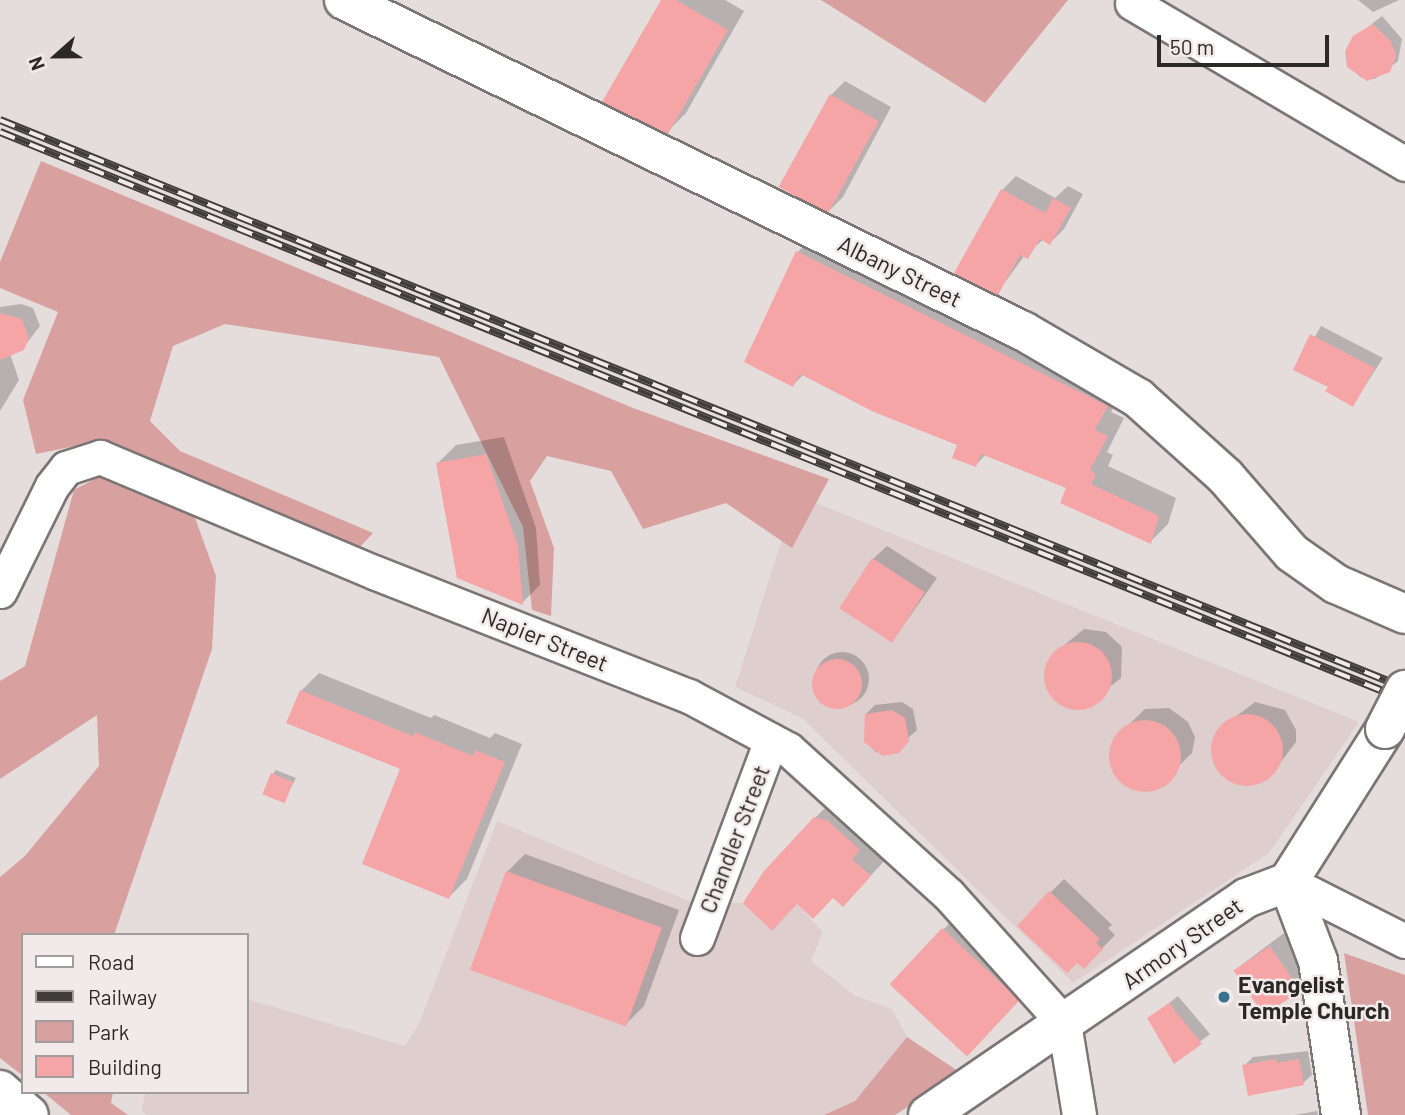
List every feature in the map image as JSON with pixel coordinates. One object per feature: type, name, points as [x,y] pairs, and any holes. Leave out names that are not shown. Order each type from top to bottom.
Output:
[{"type":"main road","name":"Albany Street","points":[[344,0],[1023,331],[1138,397],[1216,467],[1292,553],[1336,584],[1405,614]]},
{"type":"main road","points":[[1341,1115],[1318,961],[1288,882],[1385,729],[1405,690]]},
{"type":"main road","name":"Armory Street","points":[[928,1115],[1246,898],[1288,882]]},
{"type":"main road","points":[[0,1090],[29,1115]]},
{"type":"street","points":[[1132,3],[1405,164]]},
{"type":"street","name":"Napier Street","points":[[0,591],[52,486],[66,468],[100,457],[376,573],[688,696],[771,740],[816,773],[949,895],[1064,1023]]},
{"type":"street","name":"Chandler Street","points":[[697,938],[771,740]]},
{"type":"street","points":[[1288,882],[1405,941]]},
{"type":"street","points":[[1064,1023],[1079,1115]]},
{"type":"shaded area","points":[[796,495],[1359,722],[1269,853],[1073,983],[802,718],[735,687]]},
{"type":"shaded area","points":[[497,821],[691,902],[743,903],[772,930],[797,904],[823,932],[811,961],[854,995],[892,1009],[907,1037],[855,1101],[824,1115],[147,1115],[142,1111],[145,1094],[248,1094],[248,999],[405,1046],[419,1024]]},
{"type":"green space","points":[[821,0],[1068,0],[985,103]]},
{"type":"green space","points":[[41,161],[633,408],[829,479],[792,548],[726,503],[643,529],[611,471],[547,456],[530,481],[554,548],[551,616],[532,610],[523,527],[439,357],[225,324],[173,346],[150,421],[180,451],[373,533],[355,552],[95,442],[36,454],[23,400],[58,312],[0,288],[0,262]]},
{"type":"green space","points":[[100,476],[193,512],[216,576],[212,649],[115,933],[21,933],[21,1074],[0,1058],[0,877],[25,856],[99,766],[97,715],[0,779],[0,681],[25,666],[74,490]]},
{"type":"green space","points":[[1344,953],[1405,975],[1405,1115],[1368,1115]]},
{"type":"green space","points":[[907,1037],[961,1073],[895,1115],[824,1115],[855,1101]]},
{"type":"green space","points":[[45,1094],[113,1094],[111,1103],[128,1115],[71,1115]]},
{"type":"building","points":[[661,0],[676,0],[728,30],[668,134],[602,102]]},
{"type":"building","points":[[1373,24],[1391,41],[1396,56],[1390,72],[1367,81],[1347,67],[1345,51],[1353,36]]},
{"type":"building","points":[[830,94],[879,121],[828,214],[779,187]]},
{"type":"building","points":[[1001,189],[1045,213],[1053,198],[1071,208],[1050,245],[1040,239],[1028,259],[1020,255],[998,295],[954,273]]},
{"type":"building","points":[[796,251],[1108,406],[1095,430],[1108,436],[1090,470],[1096,474],[1091,484],[1159,516],[1151,544],[1060,503],[1066,488],[981,454],[976,467],[952,458],[957,445],[874,412],[800,374],[793,387],[744,362]]},
{"type":"building","points":[[0,313],[22,319],[29,338],[24,350],[0,360]]},
{"type":"building","points":[[1310,334],[1375,368],[1353,407],[1325,391],[1328,387],[1293,370]]},
{"type":"building","points":[[486,454],[518,546],[523,605],[457,578],[436,463]]},
{"type":"building","points":[[872,558],[925,592],[892,643],[839,608]]},
{"type":"building","points":[[1071,642],[1085,642],[1097,647],[1107,657],[1112,676],[1107,695],[1097,705],[1085,710],[1071,710],[1059,705],[1049,695],[1044,683],[1044,669],[1049,657],[1059,647]]},
{"type":"building","points":[[837,659],[855,666],[862,684],[855,702],[837,709],[819,702],[812,684],[819,666]]},
{"type":"building","points":[[300,690],[413,736],[415,732],[473,756],[475,750],[505,762],[449,899],[362,864],[400,769],[286,723]]},
{"type":"building","points":[[892,710],[905,718],[909,741],[899,753],[883,756],[864,742],[865,714]]},
{"type":"building","points":[[1247,714],[1267,720],[1277,730],[1283,750],[1277,770],[1267,780],[1247,786],[1227,780],[1217,770],[1211,750],[1217,730],[1227,720]]},
{"type":"building","points":[[1152,720],[1171,730],[1179,742],[1179,770],[1171,782],[1159,790],[1138,792],[1119,782],[1111,770],[1109,749],[1119,730],[1131,722]]},
{"type":"building","points":[[271,773],[293,782],[285,803],[262,794]]},
{"type":"building","points":[[814,817],[827,820],[860,850],[852,859],[871,876],[843,907],[833,898],[813,919],[797,904],[772,931],[743,903],[764,871]]},
{"type":"building","points":[[506,871],[662,928],[626,1026],[470,970]]},
{"type":"building","points":[[1049,891],[1100,939],[1096,943],[1103,949],[1084,969],[1077,963],[1067,973],[1017,926]]},
{"type":"building","points":[[942,928],[1020,1000],[967,1057],[889,984]]},
{"type":"building","points":[[1270,946],[1300,991],[1264,1015],[1234,971]]},
{"type":"building","points":[[1169,1003],[1202,1044],[1174,1064],[1147,1018]]},
{"type":"building","points":[[1276,1059],[1277,1063],[1299,1059],[1304,1085],[1248,1096],[1242,1065]]},
{"type":"railway","points":[[0,120],[1405,688]]},
{"type":"railway","points":[[0,132],[1405,700]]},
{"type":"place","name":"Evangelist Temple Church","points":[[1224,997]]}]
